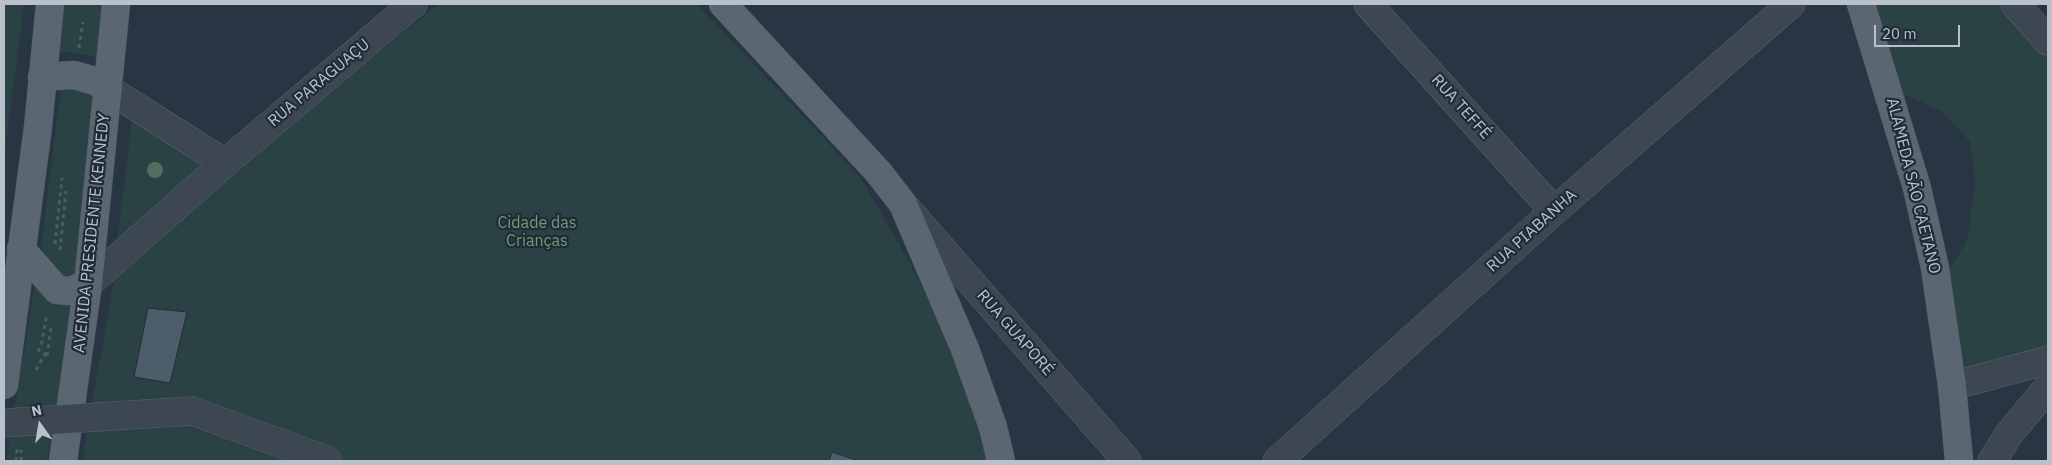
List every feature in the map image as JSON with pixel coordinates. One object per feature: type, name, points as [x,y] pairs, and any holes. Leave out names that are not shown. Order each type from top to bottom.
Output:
[{"type":"main road","points":[[4,385],[38,127],[50,4]]},
{"type":"main road","name":"AVENIDA PRESIDENTE KENNEDY","points":[[64,461],[88,284],[116,4]]},
{"type":"main road","points":[[723,4],[879,173],[903,204],[965,349],[993,427],[1001,461]]},
{"type":"main road","name":"ALAMEDA SÃO CAETANO","points":[[1861,4],[1917,188],[1935,268],[1952,386],[1959,461]]},
{"type":"main road","points":[[42,77],[74,75],[95,81],[108,89]]},
{"type":"main road","points":[[21,249],[57,290],[70,291],[88,284]]},
{"type":"street","name":"RUA PARAGUAÇU","points":[[88,284],[225,163],[414,4]]},
{"type":"street","name":"RUA TEFFÉ","points":[[1368,4],[1554,210]]},
{"type":"street","name":"RUA PIABANHA","points":[[1277,461],[1554,210],[1791,4]]},
{"type":"street","points":[[2015,4],[2048,41]]},
{"type":"street","points":[[108,89],[225,163]]},
{"type":"street","name":"RUA GUAPORÉ","points":[[903,204],[1127,461]]},
{"type":"street","points":[[1952,386],[2048,360]]},
{"type":"street","points":[[1992,461],[2009,434],[2048,387]]},
{"type":"street","points":[[4,423],[192,411],[329,461]]},
{"type":"path","points":[[79,51],[83,21]]},
{"type":"path","points":[[55,245],[63,170]]},
{"type":"path","points":[[46,351],[51,324]]},
{"type":"green space","points":[[4,4],[24,4],[4,159]]},
{"type":"green space","points":[[64,4],[104,4],[99,57],[58,51]]},
{"type":"green space","name":"Cidade das Crianças","points":[[438,4],[697,4],[861,178],[907,258],[969,381],[991,461],[82,461],[115,274],[243,164]]},
{"type":"green space","points":[[1869,4],[1998,4],[2048,58],[2048,351],[1960,375],[1943,279],[1967,241],[1975,184],[1970,142],[1943,112],[1897,91]]},
{"type":"green space","points":[[64,62],[100,67],[88,207],[47,461],[6,461],[41,248]]},
{"type":"green space","points":[[132,121],[210,163],[117,241]]},
{"type":"building","points":[[148,308],[187,312],[170,383],[134,377]]},
{"type":"building","points":[[832,452],[859,461],[829,461]]}]
